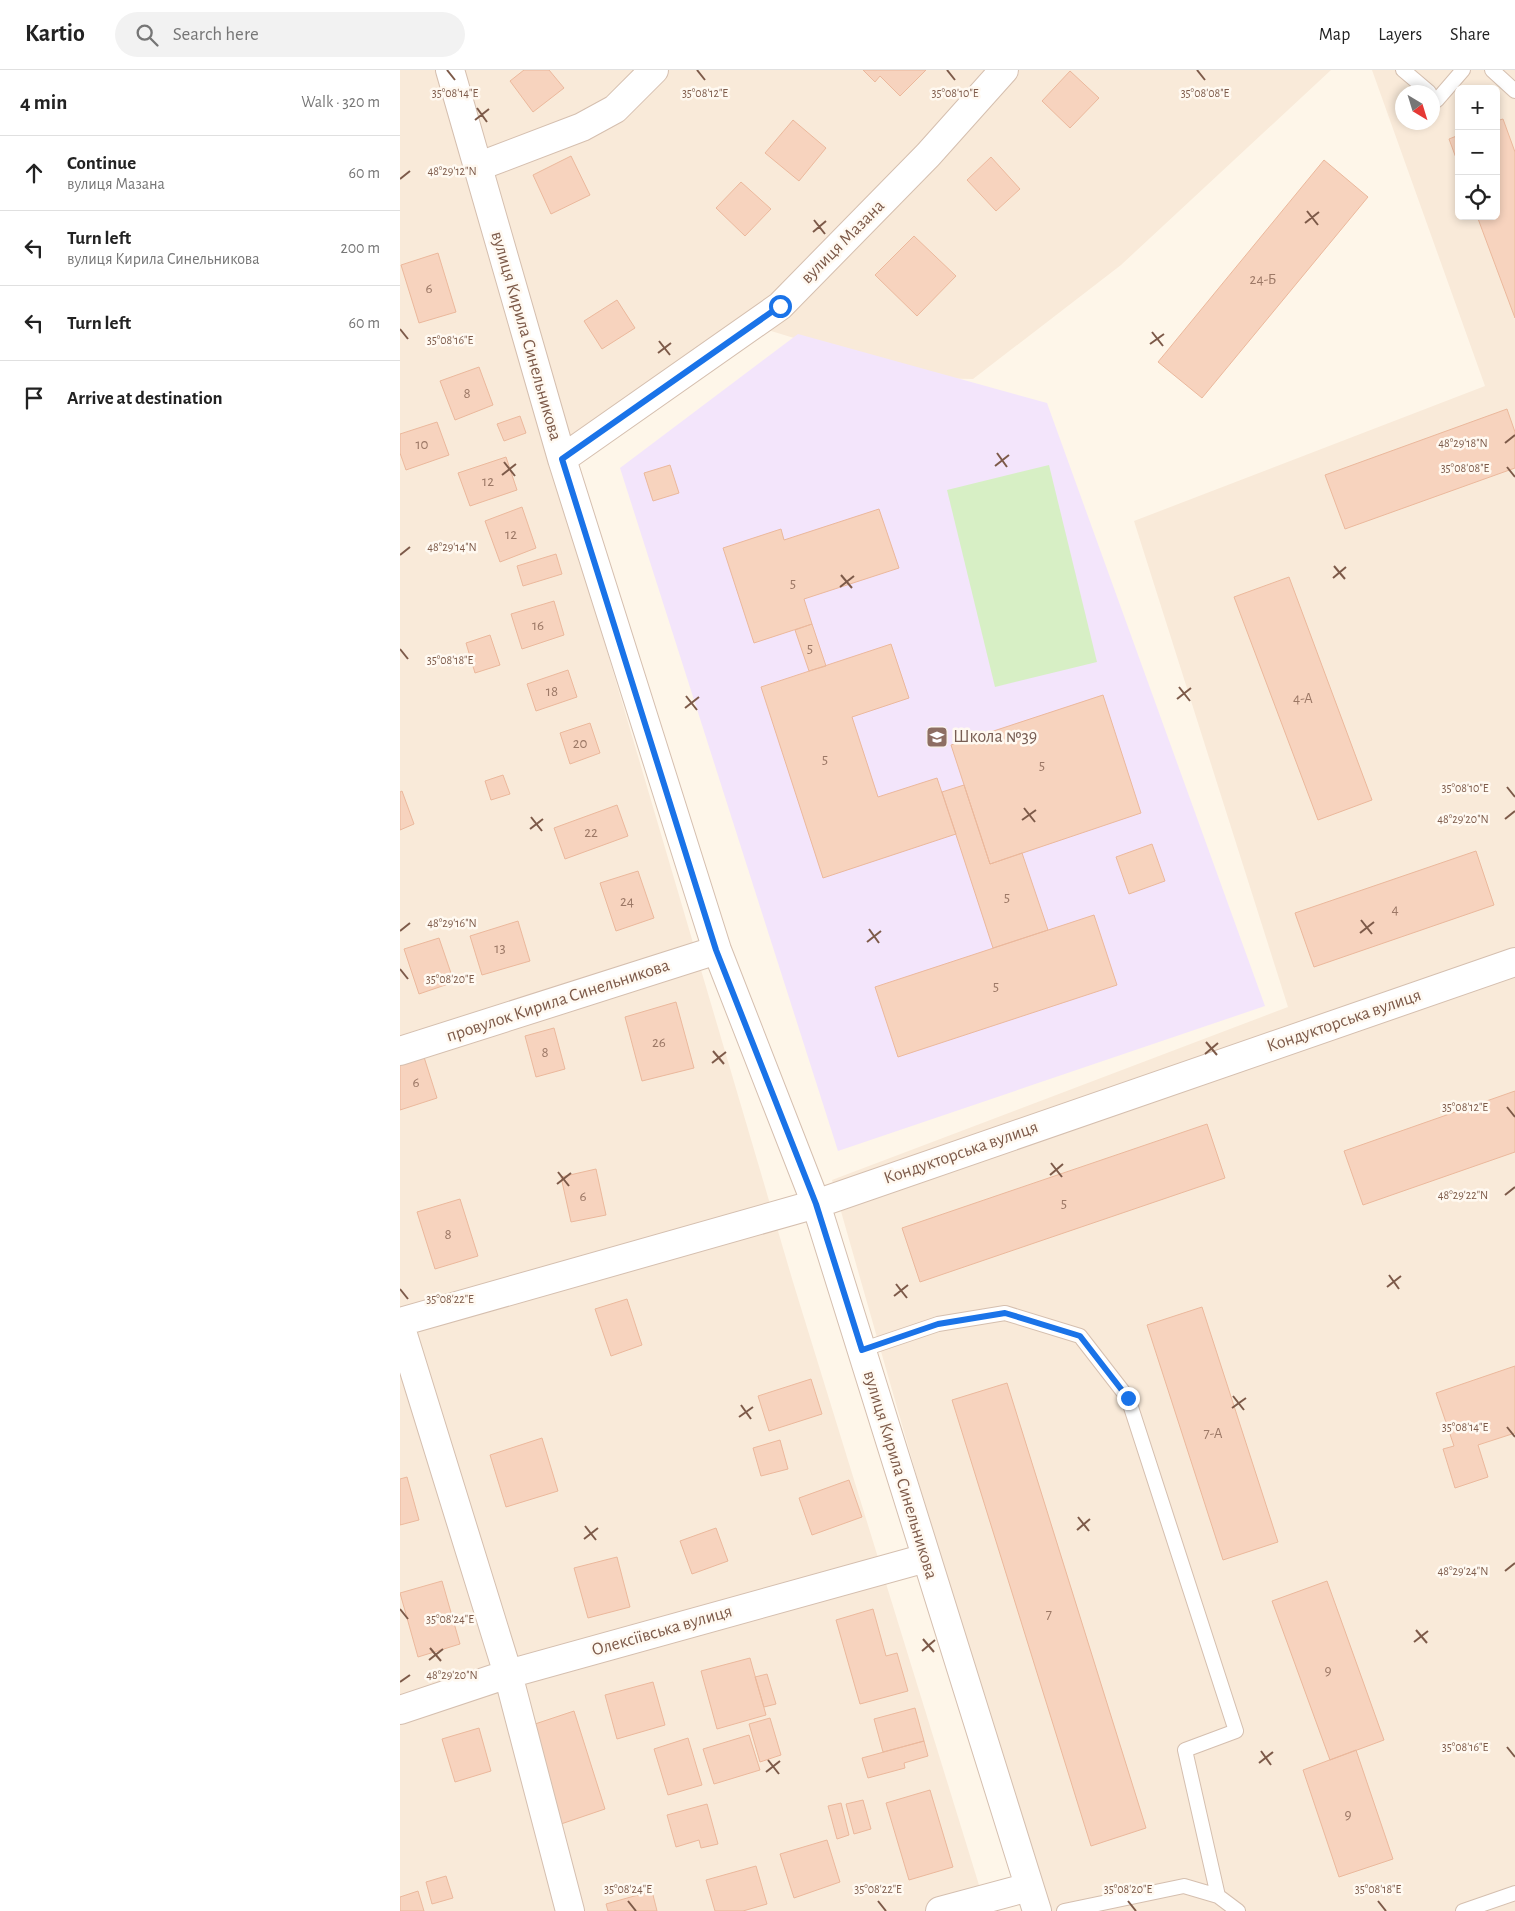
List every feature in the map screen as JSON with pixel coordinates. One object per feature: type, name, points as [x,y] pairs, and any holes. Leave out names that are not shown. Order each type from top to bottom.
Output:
[{"type":"street","name":"вулиця Кирила Синельникова","points":[[450,70],[562,459],[716,950],[816,1204],[1033,1899]]},
{"type":"street","points":[[477,167],[582,127],[615,109],[654,70]]},
{"type":"street","name":"вулиця Мазана","points":[[562,459],[780,306],[928,155],[1004,70]]},
{"type":"street","name":"провулок Кирила Синельникова","points":[[400,1051],[716,950]]},
{"type":"street","name":"Кондукторська вулиця","points":[[400,1324],[816,1204],[1515,962]]},
{"type":"street","points":[[400,1324],[508,1674],[570,1911]]},
{"type":"street","name":"Олексіївська вулиця","points":[[400,1710],[508,1674],[926,1558]]},
{"type":"street","points":[[940,1911],[1033,1899]]},
{"type":"lane","points":[[1403,70],[1421,85]]},
{"type":"lane","points":[[1440,97],[1463,70]]},
{"type":"lane","points":[[1492,70],[1515,91]]},
{"type":"lane","points":[[862,1350],[938,1324],[1005,1313],[1080,1336],[1128,1398],[1236,1731],[1185,1750],[1218,1896]]},
{"type":"lane","points":[[1064,1911],[1184,1886],[1218,1896],[1238,1911]]},
{"type":"lane","points":[[1463,1911],[1515,1893]]},
{"type":"shaded area","points":[[400,70],[1331,70],[1121,265],[973,379],[926,378],[735,320],[551,461],[793,1282],[987,1911],[400,1911]]},
{"type":"shaded area","points":[[1372,70],[1515,70],[1515,1911],[1041,1911],[832,1180],[1288,1007],[1134,521],[1485,386]]},
{"type":"shaded area","name":"Школа №39","points":[[798,334],[1047,403],[1265,1006],[838,1151],[620,468]]},
{"type":"green space","points":[[1049,465],[1097,662],[995,687],[947,490]]},
{"type":"building","points":[[524,70],[549,70],[564,88],[533,112],[510,81]]},
{"type":"building","points":[[863,70],[926,70],[900,96],[880,76],[875,82]]},
{"type":"building","points":[[1070,71],[1099,98],[1070,128],[1042,101]]},
{"type":"building","points":[[1503,119],[1515,152],[1515,318],[1478,220],[1500,220],[1500,120]]},
{"type":"building","points":[[793,120],[826,148],[799,181],[765,153]]},
{"type":"building","points":[[1455,137],[1455,155],[1449,139]]},
{"type":"building","points":[[571,156],[590,195],[551,214],[533,175]]},
{"type":"building","points":[[991,157],[1020,189],[996,211],[967,180]]},
{"type":"building","points":[[1324,160],[1368,197],[1202,398],[1158,362]]},
{"type":"building","points":[[741,182],[771,209],[745,236],[716,208]]},
{"type":"building","points":[[914,236],[956,276],[917,316],[875,275]]},
{"type":"building","points":[[438,253],[456,312],[419,323],[401,265]]},
{"type":"building","points":[[617,300],[635,328],[602,349],[584,321]]},
{"type":"building","points":[[479,367],[493,405],[455,420],[440,381]]},
{"type":"building","points":[[1507,409],[1515,432],[1515,468],[1345,529],[1325,475]]},
{"type":"building","points":[[520,416],[526,433],[504,441],[497,424]]},
{"type":"building","points":[[437,422],[449,455],[406,470],[400,453],[400,434]]},
{"type":"building","points":[[506,457],[517,490],[470,506],[458,473]]},
{"type":"building","points":[[670,465],[679,493],[653,501],[644,473]]},
{"type":"building","points":[[522,507],[536,548],[500,562],[485,521]]},
{"type":"building","points":[[879,509],[899,568],[804,599],[812,624],[754,643],[723,548],[781,529],[784,540]]},
{"type":"building","points":[[556,554],[562,574],[523,586],[517,566]]},
{"type":"building","points":[[1289,577],[1372,800],[1318,820],[1234,597]]},
{"type":"building","points":[[554,601],[564,635],[522,649],[511,614]]},
{"type":"building","points":[[812,624],[826,666],[809,671],[795,630]]},
{"type":"building","points":[[490,635],[500,665],[475,673],[466,643]]},
{"type":"building","points":[[891,644],[909,698],[852,717],[878,797],[937,778],[956,834],[823,878],[761,687]]},
{"type":"building","points":[[568,670],[577,697],[536,711],[527,684]]},
{"type":"building","points":[[1103,695],[1141,813],[990,864],[951,745]]},
{"type":"building","points":[[590,723],[600,753],[570,764],[560,733]]},
{"type":"building","points":[[503,775],[510,794],[491,800],[485,781]]},
{"type":"building","points":[[964,785],[990,864],[1022,853],[1048,930],[993,948],[942,792]]},
{"type":"building","points":[[402,791],[414,824],[400,830],[400,792]]},
{"type":"building","points":[[617,805],[628,836],[565,859],[554,828]]},
{"type":"building","points":[[1152,844],[1165,881],[1129,894],[1116,857]]},
{"type":"building","points":[[1476,851],[1494,905],[1314,967],[1295,913]]},
{"type":"building","points":[[638,871],[654,918],[616,931],[600,883]]},
{"type":"building","points":[[1094,915],[1117,985],[898,1057],[875,987]]},
{"type":"building","points":[[518,921],[530,961],[482,975],[470,936]]},
{"type":"building","points":[[439,938],[454,982],[419,994],[404,949]]},
{"type":"building","points":[[676,1002],[694,1068],[642,1081],[625,1017]]},
{"type":"building","points":[[554,1028],[565,1069],[536,1077],[525,1036]]},
{"type":"building","points":[[424,1057],[437,1098],[400,1110],[400,1065]]},
{"type":"building","points":[[1515,1091],[1515,1152],[1363,1205],[1344,1151]]},
{"type":"building","points":[[1207,1124],[1225,1178],[920,1282],[902,1228]]},
{"type":"building","points":[[596,1169],[606,1215],[571,1222],[561,1177]]},
{"type":"building","points":[[460,1199],[478,1256],[435,1269],[417,1212]]},
{"type":"building","points":[[627,1299],[642,1345],[611,1356],[595,1309]]},
{"type":"building","points":[[1202,1307],[1278,1542],[1223,1560],[1147,1325]]},
{"type":"building","points":[[1515,1366],[1515,1433],[1478,1445],[1488,1477],[1455,1488],[1443,1449],[1454,1446],[1436,1393]]},
{"type":"building","points":[[811,1379],[822,1414],[769,1431],[758,1396]]},
{"type":"building","points":[[1007,1383],[1146,1828],[1091,1846],[952,1400]]},
{"type":"building","points":[[542,1438],[558,1491],[506,1507],[490,1455]]},
{"type":"building","points":[[780,1440],[788,1469],[761,1476],[753,1448]]},
{"type":"building","points":[[407,1477],[419,1520],[400,1525],[400,1479]]},
{"type":"building","points":[[849,1480],[862,1517],[812,1535],[799,1498]]},
{"type":"building","points":[[716,1528],[728,1561],[692,1574],[680,1541]]},
{"type":"building","points":[[617,1557],[630,1607],[588,1618],[574,1568]]},
{"type":"building","points":[[442,1581],[460,1644],[418,1657],[400,1593]]},
{"type":"building","points":[[1327,1581],[1384,1740],[1330,1760],[1272,1601]]},
{"type":"building","points":[[873,1609],[886,1656],[897,1653],[908,1691],[860,1704],[836,1620]]},
{"type":"building","points":[[750,1658],[766,1715],[717,1729],[701,1671]]},
{"type":"building","points":[[767,1674],[776,1704],[764,1707],[755,1677]]},
{"type":"building","points":[[653,1682],[665,1725],[617,1739],[605,1695]]},
{"type":"building","points":[[915,1708],[924,1741],[883,1752],[874,1719]]},
{"type":"building","points":[[574,1711],[605,1809],[561,1824],[529,1726]]},
{"type":"building","points":[[770,1718],[781,1755],[760,1762],[749,1724]]},
{"type":"building","points":[[479,1728],[491,1771],[455,1782],[442,1739]]},
{"type":"building","points":[[749,1735],[760,1770],[714,1784],[703,1749]]},
{"type":"building","points":[[688,1738],[702,1785],[668,1795],[654,1749]]},
{"type":"building","points":[[924,1741],[928,1756],[904,1763],[905,1768],[868,1778],[862,1758]]},
{"type":"building","points":[[1356,1750],[1393,1859],[1339,1877],[1303,1770]]},
{"type":"building","points":[[930,1790],[953,1867],[909,1880],[886,1803]]},
{"type":"building","points":[[863,1800],[871,1829],[854,1834],[846,1804]]},
{"type":"building","points":[[841,1803],[849,1835],[837,1839],[828,1806]]},
{"type":"building","points":[[707,1804],[718,1844],[701,1848],[699,1840],[676,1847],[667,1815]]},
{"type":"building","points":[[827,1840],[840,1882],[794,1898],[780,1854]]},
{"type":"building","points":[[756,1866],[767,1904],[743,1911],[715,1911],[706,1880]]},
{"type":"building","points":[[446,1876],[453,1898],[432,1904],[426,1882]]},
{"type":"building","points":[[418,1891],[424,1911],[400,1911],[400,1897]]},
{"type":"building","points":[[652,1891],[657,1911],[608,1911],[606,1904]]},
{"type":"place","name":"Школа №39","points":[[937,737]]},
{"type":"route","points":[[780,306],[562,459],[716,950],[816,1204],[862,1350],[938,1324],[1005,1313],[1080,1336],[1128,1398]]}]
